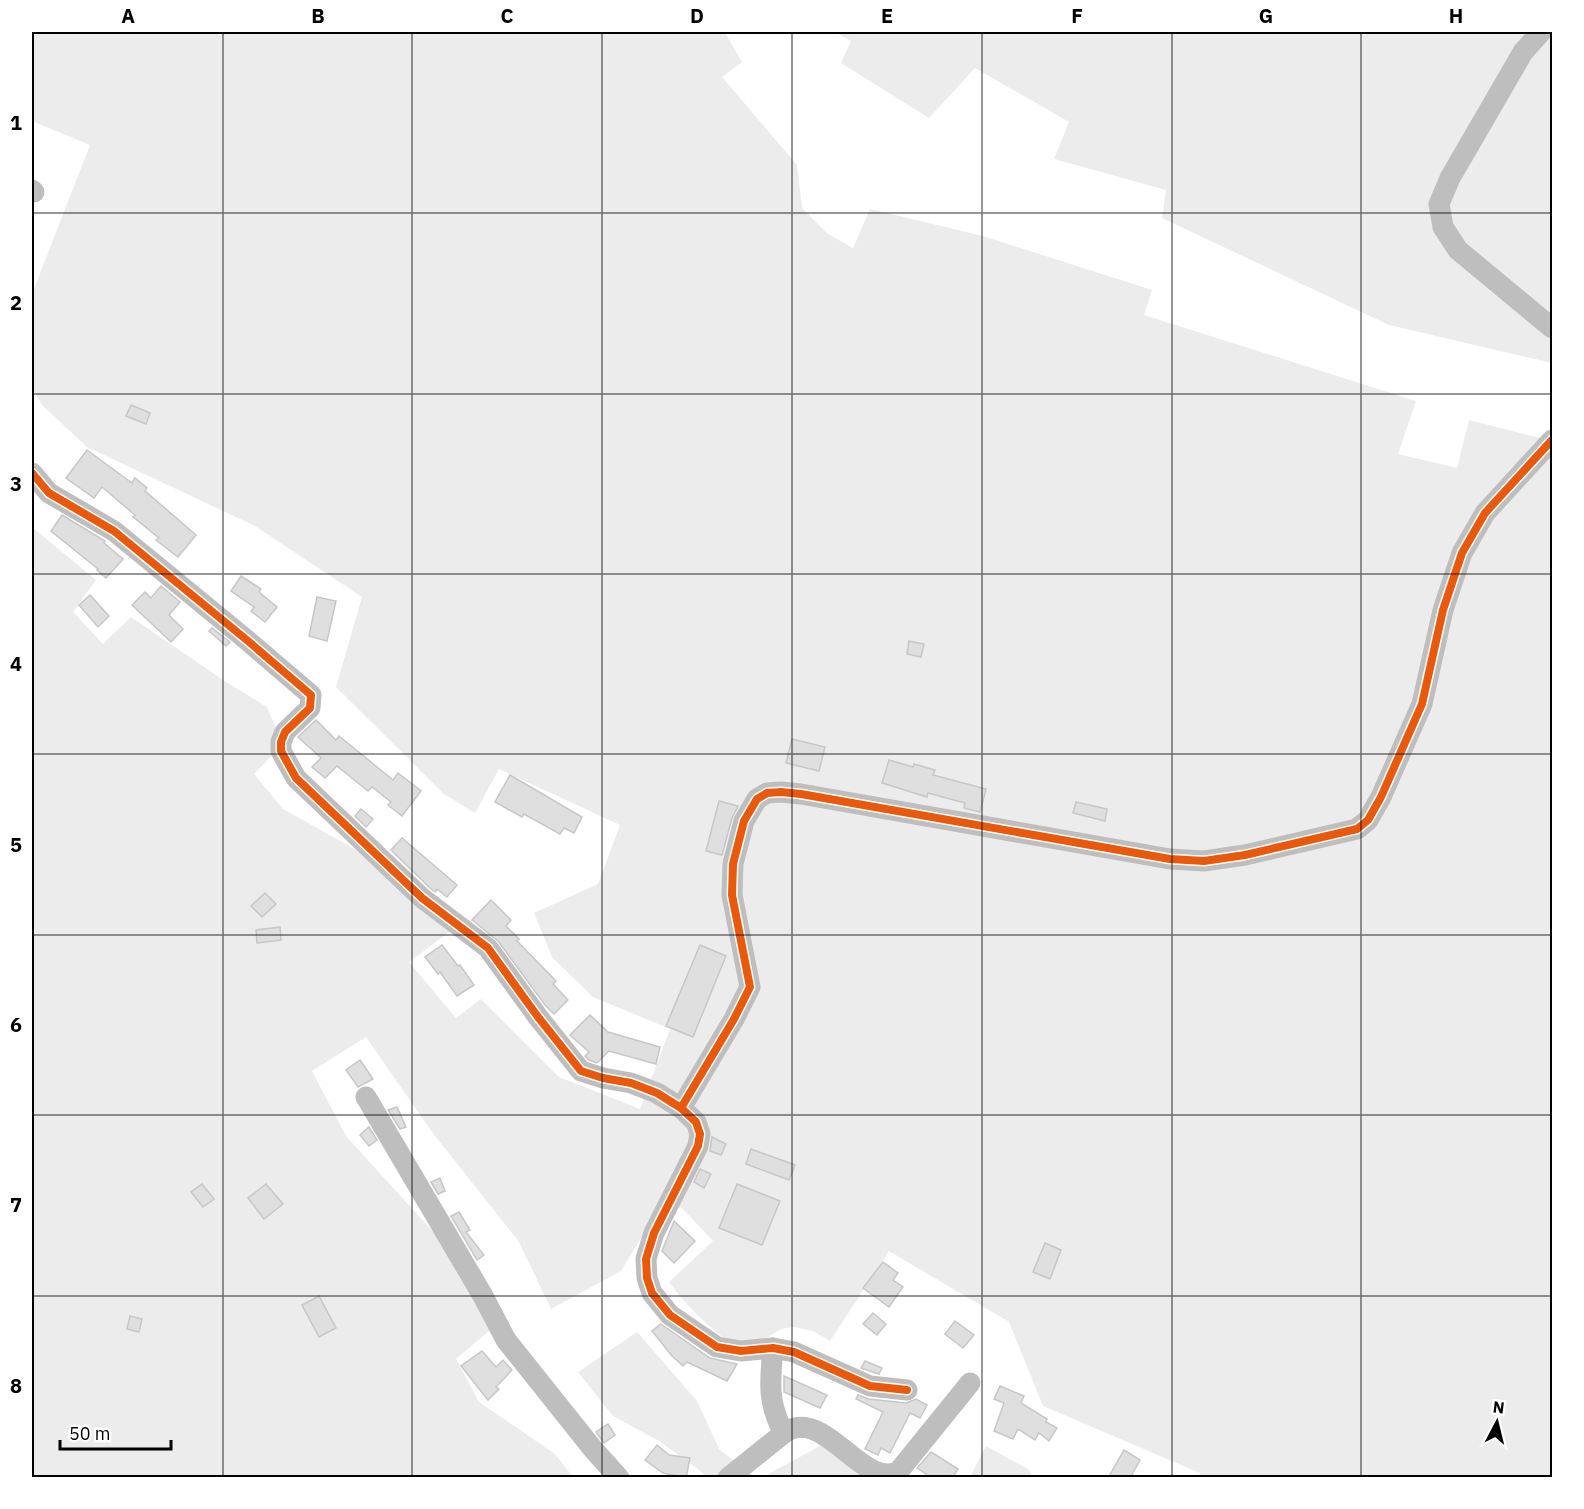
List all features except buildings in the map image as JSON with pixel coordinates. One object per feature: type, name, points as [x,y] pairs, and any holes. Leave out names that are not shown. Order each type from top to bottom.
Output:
[{"type":"street","points":[[1541,32],[1523,52],[1450,178],[1439,204],[1443,227],[1458,250],[1552,328]]},
{"type":"street","points":[[681,1108],[734,1019],[750,987],[732,895],[731,874],[744,821],[757,799],[767,794],[781,792],[801,794],[1170,859],[1204,861],[1245,855],[1357,829],[1368,820],[1381,797],[1422,704],[1443,610],[1462,553],[1485,513],[1552,440]]},
{"type":"street","points":[[32,473],[49,493],[114,531],[310,695],[310,708],[285,732],[281,741],[281,751],[296,778],[422,898],[488,948],[581,1071],[631,1083],[657,1093],[681,1108],[696,1122],[700,1134],[698,1146],[654,1233],[646,1259],[647,1278],[652,1293],[670,1315],[717,1347],[741,1351],[772,1348],[794,1352],[870,1386],[907,1390]]},
{"type":"street","points":[[366,1097],[483,1296],[506,1340],[618,1478]]},
{"type":"street","points":[[772,1348],[769,1390],[775,1417],[784,1433]]},
{"type":"street","points":[[728,1478],[784,1433],[798,1426],[818,1432],[874,1470],[891,1475],[898,1472],[970,1383]]},
{"type":"shaded area","points":[[32,32],[722,32],[727,36],[742,62],[722,77],[797,165],[802,208],[828,234],[853,248],[870,209],[983,236],[1152,290],[1144,315],[1416,401],[1398,454],[1457,468],[1469,420],[1552,441],[1552,1477],[1199,1477],[1200,1473],[1043,1406],[1009,1322],[889,1251],[830,1341],[813,1331],[794,1327],[781,1329],[765,1339],[734,1346],[699,1316],[669,1282],[713,1241],[681,1207],[646,1230],[621,1271],[551,1309],[519,1242],[432,1132],[366,1037],[312,1071],[346,1136],[436,1235],[496,1325],[456,1359],[479,1402],[555,1454],[573,1477],[32,1477],[32,527],[96,580],[73,612],[103,644],[131,617],[267,707],[283,744],[254,774],[283,809],[389,868],[456,927],[409,962],[456,1018],[481,999],[559,1077],[640,1109],[670,1029],[593,997],[552,957],[534,913],[598,884],[620,825],[499,769],[475,813],[444,794],[336,687],[362,597],[255,526],[87,447],[42,405],[32,388],[32,294],[90,145],[32,121]]},
{"type":"shaded area","points":[[835,32],[1552,32],[1552,363],[1389,325],[1162,218],[1166,190],[1054,159],[1069,122],[975,68],[929,118],[841,63],[851,41]]},
{"type":"shaded area","points":[[637,1332],[697,1401],[719,1449],[755,1477],[707,1477],[659,1441],[613,1416],[578,1372]]},
{"type":"shaded area","points":[[829,1441],[899,1478],[761,1478]]},
{"type":"shaded area","points":[[986,1446],[1028,1469],[1033,1477],[970,1477]]},
{"type":"cycle path","points":[[681,1108],[734,1019],[750,987],[732,895],[733,864],[744,821],[757,799],[767,793],[801,794],[1170,859],[1204,861],[1245,855],[1357,829],[1368,820],[1381,797],[1422,704],[1443,610],[1462,553],[1485,513],[1552,440]]},
{"type":"cycle path","points":[[32,473],[49,493],[114,531],[311,695],[310,708],[285,732],[281,742],[281,751],[296,778],[422,898],[488,948],[581,1071],[631,1083],[657,1093],[681,1108],[696,1122],[700,1134],[698,1146],[654,1233],[646,1259],[647,1278],[652,1293],[670,1315],[717,1347],[741,1351],[773,1348],[794,1352],[870,1386],[907,1390]]}]
